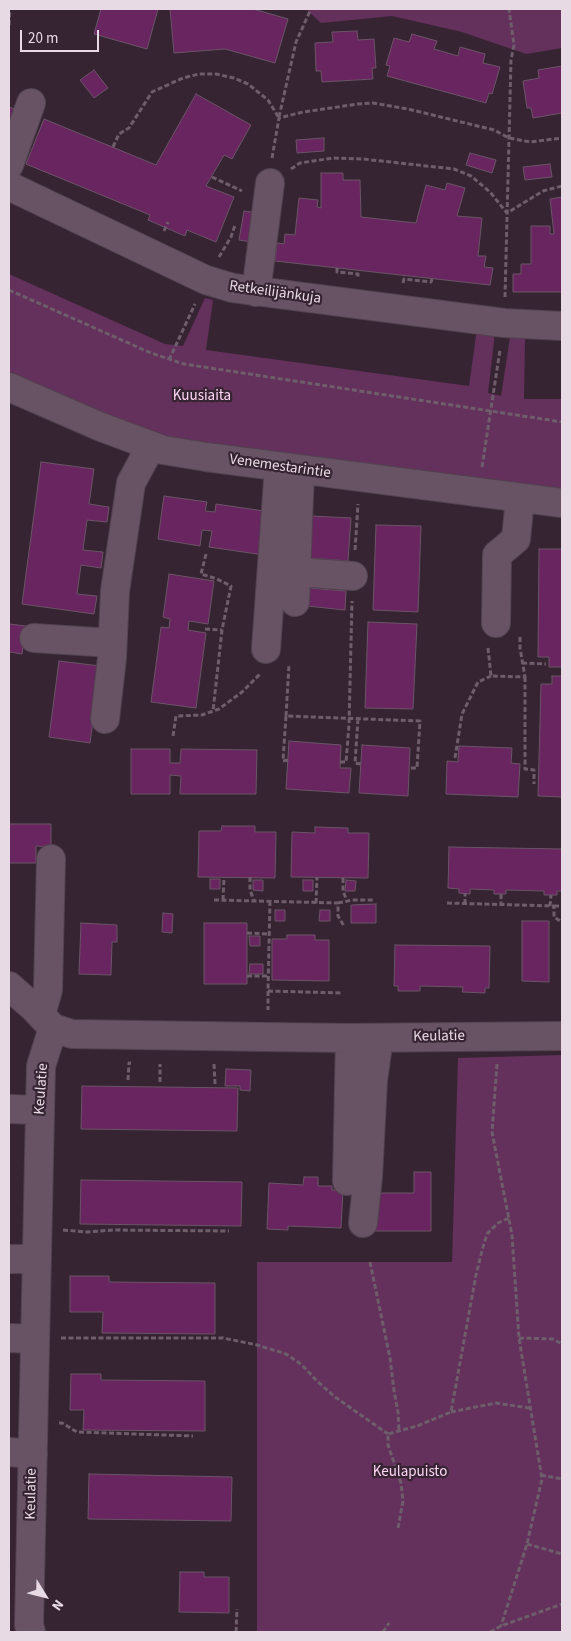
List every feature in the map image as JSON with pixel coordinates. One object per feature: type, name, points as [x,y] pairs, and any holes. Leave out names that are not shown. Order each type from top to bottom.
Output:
[{"type":"street","points":[[9,165],[31,103]]},
{"type":"street","name":"Retkeilijänkuja","points":[[9,186],[206,280],[233,288],[504,323],[562,326]]},
{"type":"street","points":[[256,292],[258,189]]},
{"type":"street","name":"Venemestarintie","points":[[9,387],[101,427],[163,450],[562,503]]},
{"type":"street","points":[[105,719],[115,591],[131,483],[150,446]]},
{"type":"street","points":[[290,468],[297,572],[295,602]]},
{"type":"street","points":[[266,649],[290,468]]},
{"type":"street","points":[[496,623],[497,555],[516,539],[520,498]]},
{"type":"street","points":[[297,572],[353,576]]},
{"type":"street","points":[[34,638],[112,643]]},
{"type":"street","points":[[47,1021],[51,859]]},
{"type":"street","points":[[9,986],[47,1021]]},
{"type":"street","name":"Keulatie","points":[[31,1632],[20,1542],[21,1453],[34,1424],[26,1348],[37,1259],[41,1066],[47,1021],[72,1034],[350,1038],[562,1036]]},
{"type":"street","points":[[347,1181],[350,1038]]},
{"type":"street","points":[[363,1223],[368,1177],[373,1080],[379,1038]]},
{"type":"street","points":[[9,1109],[40,1110]]},
{"type":"street","points":[[9,1259],[37,1259]]},
{"type":"street","points":[[9,1338],[26,1348]]},
{"type":"path","points":[[9,25],[10,9]]},
{"type":"path","points":[[258,189],[273,148],[296,42],[311,9]]},
{"type":"path","points":[[505,304],[511,60],[514,46],[509,9]]},
{"type":"path","points":[[113,147],[118,134],[129,128],[152,92],[182,78],[199,74],[216,74],[234,78],[248,84],[268,100],[279,118]]},
{"type":"path","points":[[279,118],[303,112],[373,103],[408,109],[494,130],[509,138],[530,142],[562,138]]},
{"type":"path","points":[[212,177],[258,189],[300,163],[333,158],[363,159],[454,169],[471,176],[490,192],[507,213]]},
{"type":"path","points":[[507,213],[543,191],[562,186]]},
{"type":"path","points":[[216,262],[232,237],[237,220]]},
{"type":"path","points":[[337,268],[337,272],[354,274]]},
{"type":"path","points":[[410,279],[431,282],[432,279]]},
{"type":"path","points":[[9,290],[169,360],[201,367],[562,422]]},
{"type":"path","points":[[169,360],[195,303]]},
{"type":"path","points":[[482,469],[501,347]]},
{"type":"path","points":[[340,762],[346,762],[349,724],[353,576],[358,502]]},
{"type":"path","points":[[206,554],[201,574],[232,586],[222,630],[213,711]]},
{"type":"path","points":[[205,629],[222,630]]},
{"type":"path","points":[[174,736],[176,716],[202,714],[228,704],[260,674],[265,664],[266,649]]},
{"type":"path","points":[[522,663],[546,664]]},
{"type":"path","points":[[456,758],[462,714],[478,682],[492,676]]},
{"type":"path","points":[[525,677],[525,769],[534,770],[534,784]]},
{"type":"path","points":[[288,760],[283,761],[286,716],[420,721],[417,768],[409,768]]},
{"type":"path","points":[[358,719],[355,763],[361,764]]},
{"type":"path","points":[[223,900],[224,877]]},
{"type":"path","points":[[250,877],[250,890],[254,901]]},
{"type":"path","points":[[316,903],[317,877]]},
{"type":"path","points":[[343,878],[343,890],[347,901]]},
{"type":"path","points":[[465,894],[465,904]]},
{"type":"path","points":[[501,894],[501,905]]},
{"type":"path","points":[[551,895],[554,917],[562,922]]},
{"type":"path","points":[[214,900],[316,903],[374,900]]},
{"type":"path","points":[[270,901],[268,991],[343,993]]},
{"type":"path","points":[[338,903],[338,916],[344,926]]},
{"type":"path","points":[[448,903],[562,906]]},
{"type":"path","points":[[247,933],[269,934]]},
{"type":"path","points":[[246,976],[268,976]]},
{"type":"path","points":[[497,1059],[492,1132],[512,1235],[519,1338],[541,1474],[541,1486],[527,1544],[501,1626]]},
{"type":"path","points":[[160,1064],[160,1082]]},
{"type":"path","points":[[214,1064],[214,1084]]},
{"type":"path","points":[[451,1412],[476,1275],[483,1247],[487,1234],[498,1223],[509,1218]]},
{"type":"path","points":[[38,1230],[86,1232],[113,1230],[228,1231]]},
{"type":"path","points":[[370,1262],[376,1299],[385,1329],[399,1430]]},
{"type":"path","points":[[26,1348],[223,1338],[257,1344],[286,1354],[302,1364],[335,1397],[388,1434]]},
{"type":"path","points":[[519,1338],[553,1339],[562,1344]]},
{"type":"path","points":[[388,1434],[417,1426],[451,1412],[496,1403],[529,1408]]},
{"type":"path","points":[[34,1424],[62,1422],[77,1432],[193,1436]]},
{"type":"path","points":[[388,1434],[388,1445],[401,1483],[403,1501],[398,1528]]},
{"type":"path","points":[[541,1474],[562,1479]]},
{"type":"path","points":[[527,1544],[562,1554]]},
{"type":"path","points":[[490,1632],[501,1626],[562,1604]]},
{"type":"path","points":[[236,1632],[237,1609]]},
{"type":"path","points":[[383,1632],[388,1623]]},
{"type":"green space","points":[[306,9],[562,9],[562,48],[526,54],[462,32],[392,16],[321,23]]},
{"type":"green space","name":"Kuusiaita","points":[[9,274],[165,344],[183,346],[205,298],[213,300],[206,350],[469,386],[476,336],[479,332],[495,333],[488,393],[501,396],[510,337],[523,337],[525,339],[524,399],[562,399],[562,491],[192,443],[149,432],[9,373]]},
{"type":"green space","name":"Keulapuisto","points":[[562,1055],[562,1632],[257,1632],[257,1262],[452,1262],[458,1058]]},
{"type":"building","points":[[101,9],[158,9],[147,49],[94,34]]},
{"type":"building","points":[[170,9],[253,9],[288,19],[275,63],[225,49],[174,53]]},
{"type":"building","points":[[357,31],[358,40],[374,39],[376,68],[372,68],[373,79],[322,82],[321,71],[316,71],[315,43],[333,42],[332,32]]},
{"type":"building","points":[[412,34],[437,41],[434,49],[458,56],[460,47],[485,54],[483,63],[500,67],[492,94],[489,93],[486,103],[387,76],[390,66],[386,65],[394,38],[409,42]]},
{"type":"building","points":[[562,66],[562,113],[533,118],[531,108],[527,108],[523,81],[539,78],[538,70]]},
{"type":"building","points":[[94,70],[108,88],[94,98],[80,80]]},
{"type":"building","points":[[196,94],[251,125],[232,159],[224,155],[206,186],[234,197],[216,242],[187,230],[185,236],[148,220],[150,215],[26,164],[44,119],[156,165]]},
{"type":"building","points":[[9,107],[17,110],[9,134]]},
{"type":"building","points":[[324,138],[324,151],[297,153],[296,140]]},
{"type":"building","points":[[470,153],[496,160],[492,173],[466,165]]},
{"type":"building","points":[[550,164],[552,177],[525,180],[523,167]]},
{"type":"building","points":[[321,173],[343,173],[343,180],[360,180],[361,217],[416,223],[426,185],[445,190],[447,183],[465,188],[457,216],[482,218],[478,256],[486,256],[484,267],[493,268],[490,285],[275,261],[277,243],[284,244],[285,234],[295,235],[299,198],[318,200],[317,207],[321,208]]},
{"type":"building","points":[[562,197],[562,292],[513,292],[513,274],[521,274],[521,264],[531,264],[531,226],[550,226],[550,234],[554,234],[550,199]]},
{"type":"building","points":[[244,211],[257,213],[252,242],[239,240]]},
{"type":"building","points":[[41,462],[94,469],[89,504],[109,507],[107,522],[87,520],[83,550],[103,552],[101,568],[81,565],[77,594],[97,596],[94,614],[22,604]]},
{"type":"building","points":[[164,496],[207,502],[205,511],[215,512],[216,504],[271,512],[264,555],[209,547],[212,531],[202,530],[200,546],[158,539]]},
{"type":"building","points":[[312,516],[351,518],[348,561],[309,558]]},
{"type":"building","points":[[376,525],[421,526],[418,612],[373,610]]},
{"type":"building","points":[[539,549],[562,549],[562,667],[549,667],[549,657],[538,657]]},
{"type":"building","points":[[169,574],[214,581],[208,624],[189,621],[188,630],[206,633],[196,708],[151,702],[161,627],[169,628],[170,619],[163,617]]},
{"type":"building","points":[[309,588],[346,591],[345,610],[307,606]]},
{"type":"building","points":[[368,622],[417,624],[413,709],[365,708]]},
{"type":"building","points":[[9,624],[26,626],[22,654],[9,652]]},
{"type":"building","points":[[59,661],[100,666],[90,743],[49,737]]},
{"type":"building","points":[[552,676],[562,676],[562,797],[538,796],[541,684],[552,684]]},
{"type":"building","points":[[289,741],[341,745],[340,768],[351,768],[349,793],[286,789]]},
{"type":"building","points":[[362,745],[410,748],[408,796],[359,793]]},
{"type":"building","points":[[459,746],[512,748],[511,763],[520,764],[518,797],[446,794],[447,761],[458,762]]},
{"type":"building","points":[[131,749],[170,749],[170,763],[180,763],[181,749],[257,750],[256,794],[180,794],[181,776],[170,775],[170,794],[131,794]]},
{"type":"building","points":[[9,824],[51,824],[51,847],[36,846],[36,863],[9,863]]},
{"type":"building","points":[[222,826],[255,826],[255,832],[276,832],[275,878],[198,877],[199,831],[221,831]]},
{"type":"building","points":[[315,827],[348,828],[348,833],[369,833],[368,878],[291,877],[292,832],[315,833]]},
{"type":"building","points":[[449,847],[562,849],[562,891],[557,891],[557,895],[544,895],[544,891],[506,890],[506,894],[494,894],[494,890],[470,889],[470,894],[459,893],[459,889],[448,888]]},
{"type":"building","points":[[210,879],[220,879],[220,889],[210,889]]},
{"type":"building","points":[[253,880],[263,880],[263,891],[253,890]]},
{"type":"building","points":[[303,880],[313,880],[313,891],[303,891]]},
{"type":"building","points":[[346,880],[356,881],[355,891],[345,891]]},
{"type":"building","points":[[376,904],[376,923],[351,923],[351,905]]},
{"type":"building","points":[[275,910],[285,910],[285,921],[275,921]]},
{"type":"building","points":[[320,910],[330,910],[330,921],[319,921]]},
{"type":"building","points":[[163,913],[173,914],[172,933],[162,932]]},
{"type":"building","points":[[522,921],[549,921],[549,982],[522,981]]},
{"type":"building","points":[[81,923],[117,925],[117,942],[112,942],[111,975],[79,974]]},
{"type":"building","points":[[204,923],[247,923],[247,984],[204,984]]},
{"type":"building","points":[[287,935],[315,935],[315,940],[329,940],[329,981],[272,980],[272,939],[287,939]]},
{"type":"building","points":[[249,936],[260,936],[260,946],[250,946]]},
{"type":"building","points":[[395,945],[490,946],[489,988],[485,988],[485,993],[462,992],[463,987],[420,986],[420,991],[398,991],[398,986],[394,986]]},
{"type":"building","points":[[250,964],[263,964],[263,974],[249,974]]},
{"type":"building","points":[[226,1069],[251,1070],[250,1091],[240,1090],[240,1086],[225,1086]]},
{"type":"building","points":[[82,1086],[238,1088],[237,1131],[81,1129]]},
{"type":"building","points":[[414,1172],[431,1172],[431,1231],[371,1231],[371,1193],[414,1193]]},
{"type":"building","points":[[304,1177],[318,1177],[318,1186],[332,1186],[332,1190],[343,1190],[341,1228],[288,1226],[288,1230],[267,1229],[269,1183],[303,1185]]},
{"type":"building","points":[[81,1180],[242,1182],[241,1226],[80,1224]]},
{"type":"building","points":[[70,1276],[109,1276],[109,1282],[215,1283],[215,1334],[102,1333],[103,1312],[70,1312]]},
{"type":"building","points":[[71,1374],[101,1374],[101,1380],[205,1381],[205,1431],[83,1430],[84,1410],[70,1410]]},
{"type":"building","points":[[89,1474],[232,1477],[231,1521],[88,1519]]},
{"type":"building","points":[[180,1572],[204,1572],[204,1577],[229,1577],[229,1613],[179,1612]]}]
